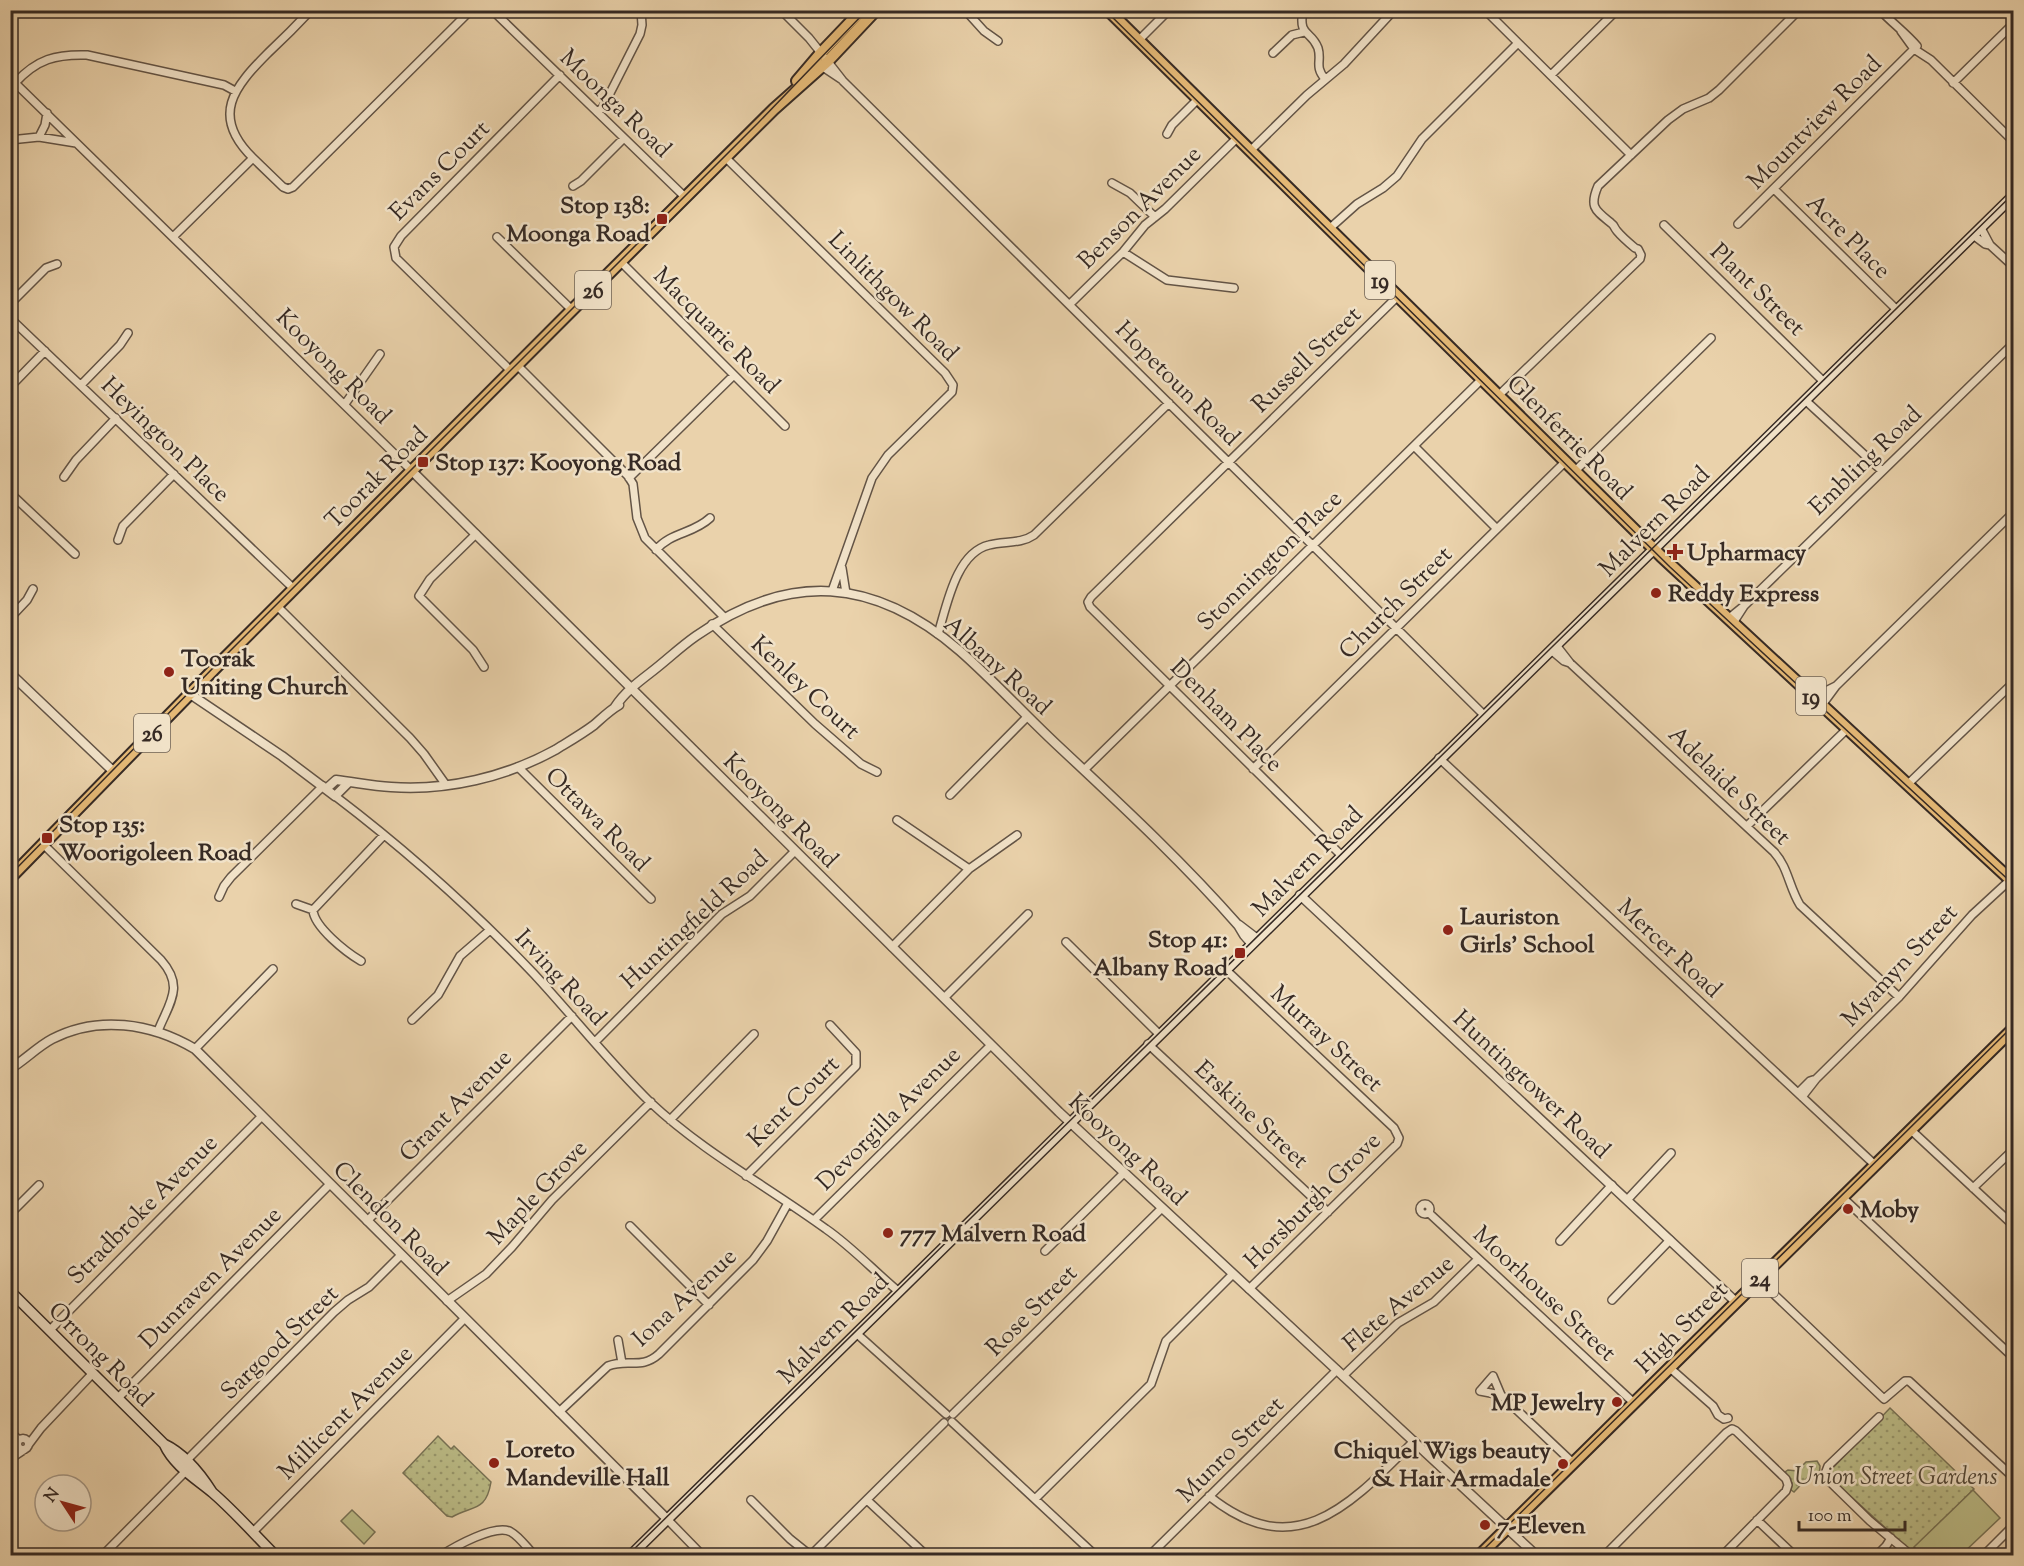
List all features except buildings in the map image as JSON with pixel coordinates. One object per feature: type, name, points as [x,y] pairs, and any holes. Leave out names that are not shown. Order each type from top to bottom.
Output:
[{"type":"main road","name":"Toorak Road","points":[[10,878],[277,606],[726,158],[822,57],[862,10]]},
{"type":"main road","name":"Toorak Road","points":[[822,57],[876,10]]},
{"type":"main road","name":"Glenferrie Road","points":[[1108,10],[1654,549],[2012,881]]},
{"type":"main road","name":"Malvern Road","points":[[630,1556],[2013,195]]},
{"type":"main road","name":"High Street","points":[[1479,1556],[2013,1028]]},
{"type":"main road","name":"Orrong Road","points":[[10,1291],[164,1444],[176,1450],[186,1466],[201,1475],[212,1492],[276,1556]]},
{"type":"street","points":[[311,10],[251,70],[235,91],[231,108],[232,125],[242,146],[283,187],[288,189],[293,187],[471,10]]},
{"type":"street","name":"Moonga Road","points":[[492,10],[686,198]]},
{"type":"street","points":[[598,112],[640,34],[641,10]]},
{"type":"street","name":"Hopetoun Road","points":[[781,10],[809,38],[843,81],[1484,715]]},
{"type":"street","points":[[965,10],[984,31],[998,41]]},
{"type":"street","points":[[1138,41],[1169,10]]},
{"type":"street","points":[[1303,10],[1304,32],[1317,45],[1318,68],[1325,79]]},
{"type":"street","points":[[1250,151],[1325,79],[1344,64],[1394,10]]},
{"type":"street","points":[[1485,10],[1631,155]]},
{"type":"street","points":[[1551,75],[1617,10]]},
{"type":"street","points":[[1498,396],[1640,259],[1638,249],[1596,209],[1593,198],[1596,191],[1609,181],[1631,155],[1676,114],[1709,98],[1719,90],[1799,10]]},
{"type":"street","points":[[1880,10],[1910,37],[1915,48],[1925,51],[1953,83],[2013,142]]},
{"type":"street","points":[[1953,83],[2013,23]]},
{"type":"street","points":[[1273,53],[1292,35],[1304,32]]},
{"type":"street","points":[[1329,229],[1357,204],[1383,188],[1397,176],[1422,139],[1518,43]]},
{"type":"street","name":"Mountview Road","points":[[1738,224],[1915,48]]},
{"type":"street","points":[[13,80],[46,59],[75,55],[99,57],[145,67],[224,85],[235,91]]},
{"type":"street","name":"Evans Court","points":[[514,368],[396,258],[394,247],[400,236],[560,75]]},
{"type":"street","name":"Kooyong Road","points":[[13,80],[345,404],[632,691],[1070,1122],[1537,1556]]},
{"type":"street","points":[[1167,134],[1172,125],[1198,99]]},
{"type":"street","points":[[39,137],[45,125],[47,113]]},
{"type":"street","points":[[10,140],[39,137],[78,143]]},
{"type":"street","points":[[573,186],[581,181],[624,138]]},
{"type":"street","name":"Benson Avenue","points":[[1070,304],[1123,252],[1141,229],[1237,138]]},
{"type":"street","points":[[174,236],[253,158]]},
{"type":"street","name":"Linlithgow Road","points":[[726,158],[945,373],[953,385],[952,392],[888,455],[872,478],[832,591]]},
{"type":"street","points":[[1113,183],[1127,190],[1155,217]]},
{"type":"street","name":"Acre Place","points":[[1774,189],[1897,310]]},
{"type":"street","name":"Plant Street","points":[[1664,225],[1824,382]]},
{"type":"street","points":[[1981,228],[1990,245],[2013,267]]},
{"type":"street","points":[[1973,235],[1990,245]]},
{"type":"street","points":[[497,237],[572,310]]},
{"type":"street","points":[[1123,252],[1167,280],[1234,288]]},
{"type":"street","name":"Macquarie Road","points":[[621,262],[785,426]]},
{"type":"street","points":[[10,304],[46,268],[57,264]]},
{"type":"street","name":"Russell Street","points":[[1088,602],[1397,297]]},
{"type":"street","name":"Heyington Place","points":[[10,318],[294,589]]},
{"type":"street","points":[[81,385],[120,345],[128,333]]},
{"type":"street","points":[[1575,471],[1711,338]]},
{"type":"street","name":"Embling Road","points":[[1730,621],[2013,343]]},
{"type":"street","points":[[10,387],[45,351]]},
{"type":"street","points":[[345,404],[380,354]]},
{"type":"street","points":[[514,368],[630,478],[639,526],[645,538],[724,617]]},
{"type":"street","points":[[630,478],[734,375]]},
{"type":"street","name":"Stonnington Place","points":[[1084,770],[1481,380]]},
{"type":"street","points":[[1805,400],[1882,471]]},
{"type":"street","points":[[938,634],[958,572],[968,557],[988,545],[1026,540],[1034,535],[1169,403]]},
{"type":"street","points":[[64,477],[76,460],[116,418]]},
{"type":"street","points":[[1414,446],[1497,529]]},
{"type":"street","name":"Church Street","points":[[1253,769],[1565,462]]},
{"type":"street","points":[[118,540],[123,526],[174,474]]},
{"type":"street","points":[[10,493],[75,554]]},
{"type":"street","points":[[1819,703],[2013,512]]},
{"type":"street","points":[[656,550],[664,540],[697,527],[710,518]]},
{"type":"street","points":[[476,534],[430,579],[419,596],[474,650],[484,667]]},
{"type":"street","name":"Linlithgow Road","points":[[842,568],[846,593]]},
{"type":"street","points":[[10,618],[27,600],[33,589]]},
{"type":"street","name":"Albany Road","points":[[324,787],[336,780],[393,788],[446,785],[480,779],[518,767],[564,745],[623,703],[648,675],[670,656],[724,617],[754,603],[790,593],[812,590],[865,596],[901,610],[938,634],[971,661],[1174,855],[1254,941]]},
{"type":"street","name":"Denham Place","points":[[1088,602],[1090,608],[1341,855]]},
{"type":"street","points":[[277,606],[410,738],[446,785]]},
{"type":"street","name":"Kenley Court","points":[[712,624],[815,724],[861,764],[876,772]]},
{"type":"street","name":"Adelaide Street","points":[[1553,647],[1781,860],[1800,904],[1899,997]]},
{"type":"street","points":[[11,674],[114,772]]},
{"type":"street","points":[[1907,785],[2013,682]]},
{"type":"street","name":"Irving Road","points":[[190,694],[324,787],[384,835],[490,930],[670,1120],[702,1146],[814,1220],[843,1242],[898,1291]]},
{"type":"street","points":[[950,795],[1027,717]]},
{"type":"street","points":[[1747,826],[1847,729]]},
{"type":"street","name":"Mercer Road","points":[[1439,759],[1875,1165]]},
{"type":"street","name":"Ottawa Road","points":[[518,767],[651,899]]},
{"type":"street","points":[[335,796],[348,783]]},
{"type":"street","points":[[219,897],[231,877],[324,787]]},
{"type":"street","points":[[897,820],[969,869]]},
{"type":"street","points":[[313,910],[384,835]]},
{"type":"street","points":[[892,947],[969,869],[1017,835]]},
{"type":"street","points":[[43,844],[161,960],[172,974],[173,998],[158,1031]]},
{"type":"street","name":"Huntingfield Road","points":[[595,1042],[722,914],[750,896],[795,851]]},
{"type":"street","name":"Myamyn Street","points":[[1800,1095],[1810,1081],[1816,1079],[1899,997],[1972,915],[2012,881]]},
{"type":"street","name":"Huntingtower Road","points":[[1300,895],[1737,1302]]},
{"type":"street","points":[[296,904],[313,910]]},
{"type":"street","points":[[313,910],[317,923],[347,952],[361,961]]},
{"type":"street","points":[[944,998],[1028,914]]},
{"type":"street","points":[[411,1020],[438,995],[460,956],[490,930]]},
{"type":"street","points":[[1066,942],[1159,1034]]},
{"type":"street","points":[[195,1049],[273,969]]},
{"type":"street","name":"Murray Street","points":[[1225,969],[1394,1128],[1399,1138]]},
{"type":"street","name":"Grant Avenue","points":[[367,1221],[572,1016]]},
{"type":"street","name":"Clendon Road","points":[[10,1069],[52,1040],[87,1026],[104,1024],[120,1024],[158,1031],[195,1049],[703,1556]]},
{"type":"street","name":"Kent Court","points":[[746,1176],[856,1066],[856,1053],[830,1024]]},
{"type":"street","points":[[670,1120],[754,1034]]},
{"type":"street","name":"Erskine Street","points":[[1148,1044],[1328,1212]]},
{"type":"street","name":"Devorgilla Avenue","points":[[814,1220],[991,1045]]},
{"type":"street","name":"Maple Grove","points":[[447,1301],[486,1274],[552,1200],[651,1102]]},
{"type":"street","name":"Stradbroke Avenue","points":[[50,1330],[261,1116]]},
{"type":"street","points":[[1911,1130],[2013,1226]]},
{"type":"street","name":"Horsburgh Grove","points":[[1249,1289],[1397,1144],[1399,1138]]},
{"type":"street","points":[[1973,1188],[2013,1149]]},
{"type":"street","points":[[1628,1200],[1671,1153]]},
{"type":"street","points":[[1045,1251],[1124,1173]]},
{"type":"street","name":"Dunraven Avenue","points":[[118,1398],[330,1184]]},
{"type":"street","points":[[10,1214],[39,1185]]},
{"type":"street","points":[[1560,1241],[1612,1185]]},
{"type":"street","points":[[1842,1197],[2013,1358]]},
{"type":"street","name":"Iona Avenue","points":[[559,1412],[602,1370],[612,1364],[638,1364],[650,1360],[753,1260],[767,1241],[788,1203]]},
{"type":"street","name":"Rose Street","points":[[810,1555],[1162,1208]]},
{"type":"street","name":"Moorhouse Street","points":[[1429,1213],[1634,1403]]},
{"type":"street","points":[[630,1226],[709,1305]]},
{"type":"street","points":[[1612,1300],[1670,1239]]},
{"type":"street","name":"Sargood Street","points":[[102,1556],[334,1312],[369,1287],[401,1255]]},
{"type":"street","name":"Flete Avenue","points":[[1340,1373],[1398,1323],[1434,1302],[1478,1259]]},
{"type":"street","points":[[1035,1499],[1148,1388],[1153,1381],[1166,1341],[1233,1274]]},
{"type":"street","points":[[1759,1280],[1884,1399],[1902,1382],[1910,1381],[2013,1478]]},
{"type":"street","name":"Millicent Avenue","points":[[253,1532],[465,1318]]},
{"type":"street","points":[[856,1333],[1096,1556]]},
{"type":"street","points":[[618,1340],[622,1363]]},
{"type":"street","points":[[1670,1368],[1713,1406],[1718,1415],[1724,1419],[1728,1418]]},
{"type":"street","points":[[10,1454],[41,1428],[93,1373]]},
{"type":"street","name":"Munro Street","points":[[1149,1556],[1340,1373]]},
{"type":"street","points":[[1501,1395],[1574,1463]]},
{"type":"street","points":[[1879,1417],[1828,1466],[1826,1474],[1829,1483],[1912,1556]]},
{"type":"street","points":[[1604,1556],[1732,1429],[1786,1479],[1788,1485],[1786,1491],[1722,1556]]},
{"type":"street","points":[[10,1432],[23,1444]]},
{"type":"street","points":[[1209,1497],[1235,1519],[1254,1528],[1282,1534],[1305,1531],[1325,1523],[1344,1510],[1414,1441]]},
{"type":"street","points":[[10,1459],[23,1444]]},
{"type":"street","points":[[751,1500],[790,1539],[810,1555]]},
{"type":"street","points":[[867,1500],[927,1556]]},
{"type":"street","points":[[1757,1520],[1794,1556]]},
{"type":"street","points":[[1983,1556],[2013,1525]]},
{"type":"street","points":[[440,1556],[478,1536],[501,1530],[511,1532],[535,1556]]},
{"type":"street","points":[[1876,1556],[1891,1538]]},
{"type":"green space","name":"Union Street Gardens","points":[[1890,1408],[1974,1489],[1911,1551],[1836,1483],[1829,1472]]},
{"type":"green space","points":[[438,1436],[451,1449],[454,1446],[491,1482],[489,1492],[482,1503],[452,1517],[447,1516],[403,1473]]},
{"type":"green space","points":[[1817,1461],[1820,1466],[1819,1479],[1815,1480],[1810,1475],[1794,1492],[1791,1490],[1792,1483],[1785,1472],[1797,1471],[1806,1462]]},
{"type":"green space","points":[[1973,1490],[2000,1518],[1961,1555],[1922,1555],[1914,1547]]},
{"type":"green space","points":[[352,1510],[375,1532],[364,1544],[341,1521]]},
{"type":"tram line","points":[[10,875],[212,669],[758,123],[867,10]]},
{"type":"tram line","points":[[1105,10],[1670,567],[2014,885]]},
{"type":"tram line","points":[[627,1556],[2014,193]]},
{"type":"tram line","points":[[1477,1556],[2014,1025]]},
{"type":"place","name":"Stop 138: Moonga Road","points":[[662,219]]},
{"type":"place","name":"Stop 137: Kooyong Road","points":[[423,462]]},
{"type":"place","name":"Upharmacy","points":[[1675,552]]},
{"type":"place","name":"Reddy Express","points":[[1656,593]]},
{"type":"place","name":"Toorak Uniting Church","points":[[169,672]]},
{"type":"place","name":"Stop 135: Woorigoleen Road","points":[[47,838]]},
{"type":"place","name":"Lauriston Girls' School","points":[[1448,930]]},
{"type":"place","name":"Stop 41: Albany Road","points":[[1240,953]]},
{"type":"place","name":"Moby","points":[[1848,1209]]},
{"type":"place","name":"777 Malvern Road","points":[[888,1233]]},
{"type":"place","name":"MP Jewelry","points":[[1617,1402]]},
{"type":"place","name":"Loreto Mandeville Hall","points":[[494,1463]]},
{"type":"place","name":"Chiquel Wigs beauty & Hair Armadale","points":[[1563,1464]]},
{"type":"place","name":"7-Eleven","points":[[1485,1525]]}]
